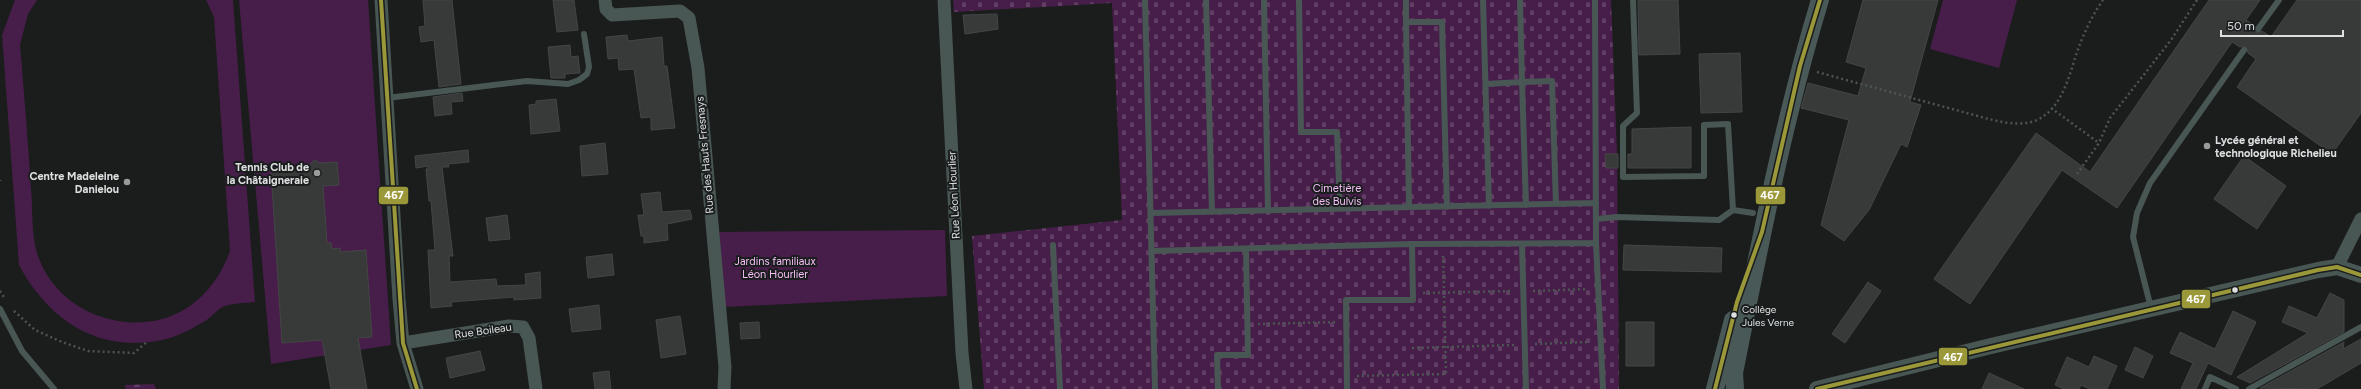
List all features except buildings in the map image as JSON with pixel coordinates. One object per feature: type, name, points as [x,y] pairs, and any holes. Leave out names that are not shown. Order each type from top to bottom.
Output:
[{"type":"main road","points":[[1735,389],[1734,373],[1762,232],[1800,66],[1820,0]]},
{"type":"main road","points":[[1715,389],[1737,302],[1762,232]]},
{"type":"street","points":[[381,0],[403,343],[417,389]]},
{"type":"street","name":"Rue des Hauts Fresnays","points":[[605,0],[606,9],[612,15],[680,11],[689,18],[698,68],[724,367],[724,389]]},
{"type":"street","name":"Rue Léon Hourlier","points":[[944,0],[962,353],[966,389]]},
{"type":"street","points":[[2337,267],[2361,219]]},
{"type":"street","points":[[1817,389],[1991,346],[2337,267],[2361,275]]},
{"type":"street","name":"Rue Boileau","points":[[403,343],[509,326],[523,327],[529,338],[536,389]]},
{"type":"lane","points":[[1145,0],[1155,389]]},
{"type":"lane","points":[[1206,0],[1212,212]]},
{"type":"lane","points":[[1264,0],[1268,211]]},
{"type":"lane","points":[[1299,0],[1301,132],[1337,132],[1340,209]]},
{"type":"lane","points":[[1406,0],[1409,208]]},
{"type":"lane","points":[[1483,0],[1489,206]]},
{"type":"lane","points":[[1520,0],[1526,205]]},
{"type":"lane","points":[[1595,0],[1596,243],[1603,389]]},
{"type":"lane","points":[[1633,0],[1637,113],[1623,126],[1623,177],[1704,176],[1704,125],[1728,124],[1733,210]]},
{"type":"lane","points":[[2258,29],[2279,0]]},
{"type":"lane","points":[[1406,22],[1442,22],[1447,207]]},
{"type":"lane","points":[[387,98],[527,81],[568,84],[579,80],[587,74],[589,67],[584,34]]},
{"type":"lane","points":[[2151,310],[2133,237],[2137,213],[2150,183],[2244,50]]},
{"type":"lane","points":[[1486,84],[1552,81],[1556,204]]},
{"type":"lane","points":[[1151,213],[1596,203]]},
{"type":"lane","points":[[1596,219],[1616,217],[1719,220],[1733,210],[1753,213]]},
{"type":"lane","points":[[1152,251],[1412,244],[1522,245],[1596,243]]},
{"type":"lane","points":[[1347,389],[1346,300],[1413,300],[1412,244]]},
{"type":"lane","points":[[1053,245],[1060,389]]},
{"type":"lane","points":[[1522,245],[1526,389]]},
{"type":"lane","points":[[1218,389],[1217,355],[1248,355],[1246,249]]},
{"type":"lane","points":[[0,309],[22,351],[54,389]]},
{"type":"lane","points":[[2249,389],[2361,326]]},
{"type":"lane","points":[[2205,389],[2210,377],[2236,389]]},
{"type":"path","points":[[1812,71],[2013,124],[2037,120],[2051,108],[2065,89],[2080,45],[2094,13],[2102,0]]},
{"type":"path","points":[[2077,174],[2099,143],[2110,118],[2171,40],[2197,0]]},
{"type":"path","points":[[2051,108],[2099,143]]},
{"type":"path","points":[[1347,377],[1446,374],[1443,244]]},
{"type":"path","points":[[1413,294],[1598,289]]},
{"type":"path","points":[[0,291],[7,302]]},
{"type":"path","points":[[11,308],[35,330],[88,351],[134,353],[148,341]]},
{"type":"path","points":[[1248,324],[1346,321]]},
{"type":"path","points":[[1412,348],[1601,342]]},
{"type":"green space","points":[[15,0],[37,0],[28,14],[20,45],[29,153],[33,230],[37,253],[45,271],[55,286],[68,299],[83,309],[99,316],[117,321],[135,322],[154,321],[168,317],[192,305],[211,286],[225,263],[230,251],[214,17],[206,0],[233,0],[255,302],[225,306],[208,319],[185,332],[170,338],[146,342],[122,342],[101,338],[81,330],[63,318],[46,303],[32,286],[19,265],[2,35]]},
{"type":"green space","name":"Tennis Club de la Châtaigneraie","points":[[239,0],[368,0],[391,345],[271,364]]},
{"type":"green space","name":"Cimetière des Bulvis","points":[[953,0],[1611,0],[1617,154],[1619,389],[984,389],[972,236],[1122,220],[1112,3],[954,12]]},
{"type":"green space","points":[[1943,0],[2017,0],[1999,68],[1930,49]]},
{"type":"green space","name":"Jardins familiaux Léon Hourlier","points":[[945,230],[947,296],[725,307],[719,232]]},
{"type":"green space","points":[[154,384],[156,389],[126,389],[125,385]]},
{"type":"transit line","name":"467","points":[[381,0],[403,343],[417,389]]},
{"type":"transit line","name":"467","points":[[1715,389],[1737,302],[1762,232],[1800,66],[1820,0]]},
{"type":"transit line","name":"467","points":[[1817,389],[2318,270],[2337,267],[2361,275]]},
{"type":"place","name":"Lycée général et technologique Richelieu","points":[[2207,146]]},
{"type":"place","name":"Tennis Club de la Châtaigneraie","points":[[317,173]]},
{"type":"place","name":"Centre Madeleine Danielou","points":[[127,182]]},
{"type":"place","name":"Collège Jules Verne","points":[[1734,315]]}]
